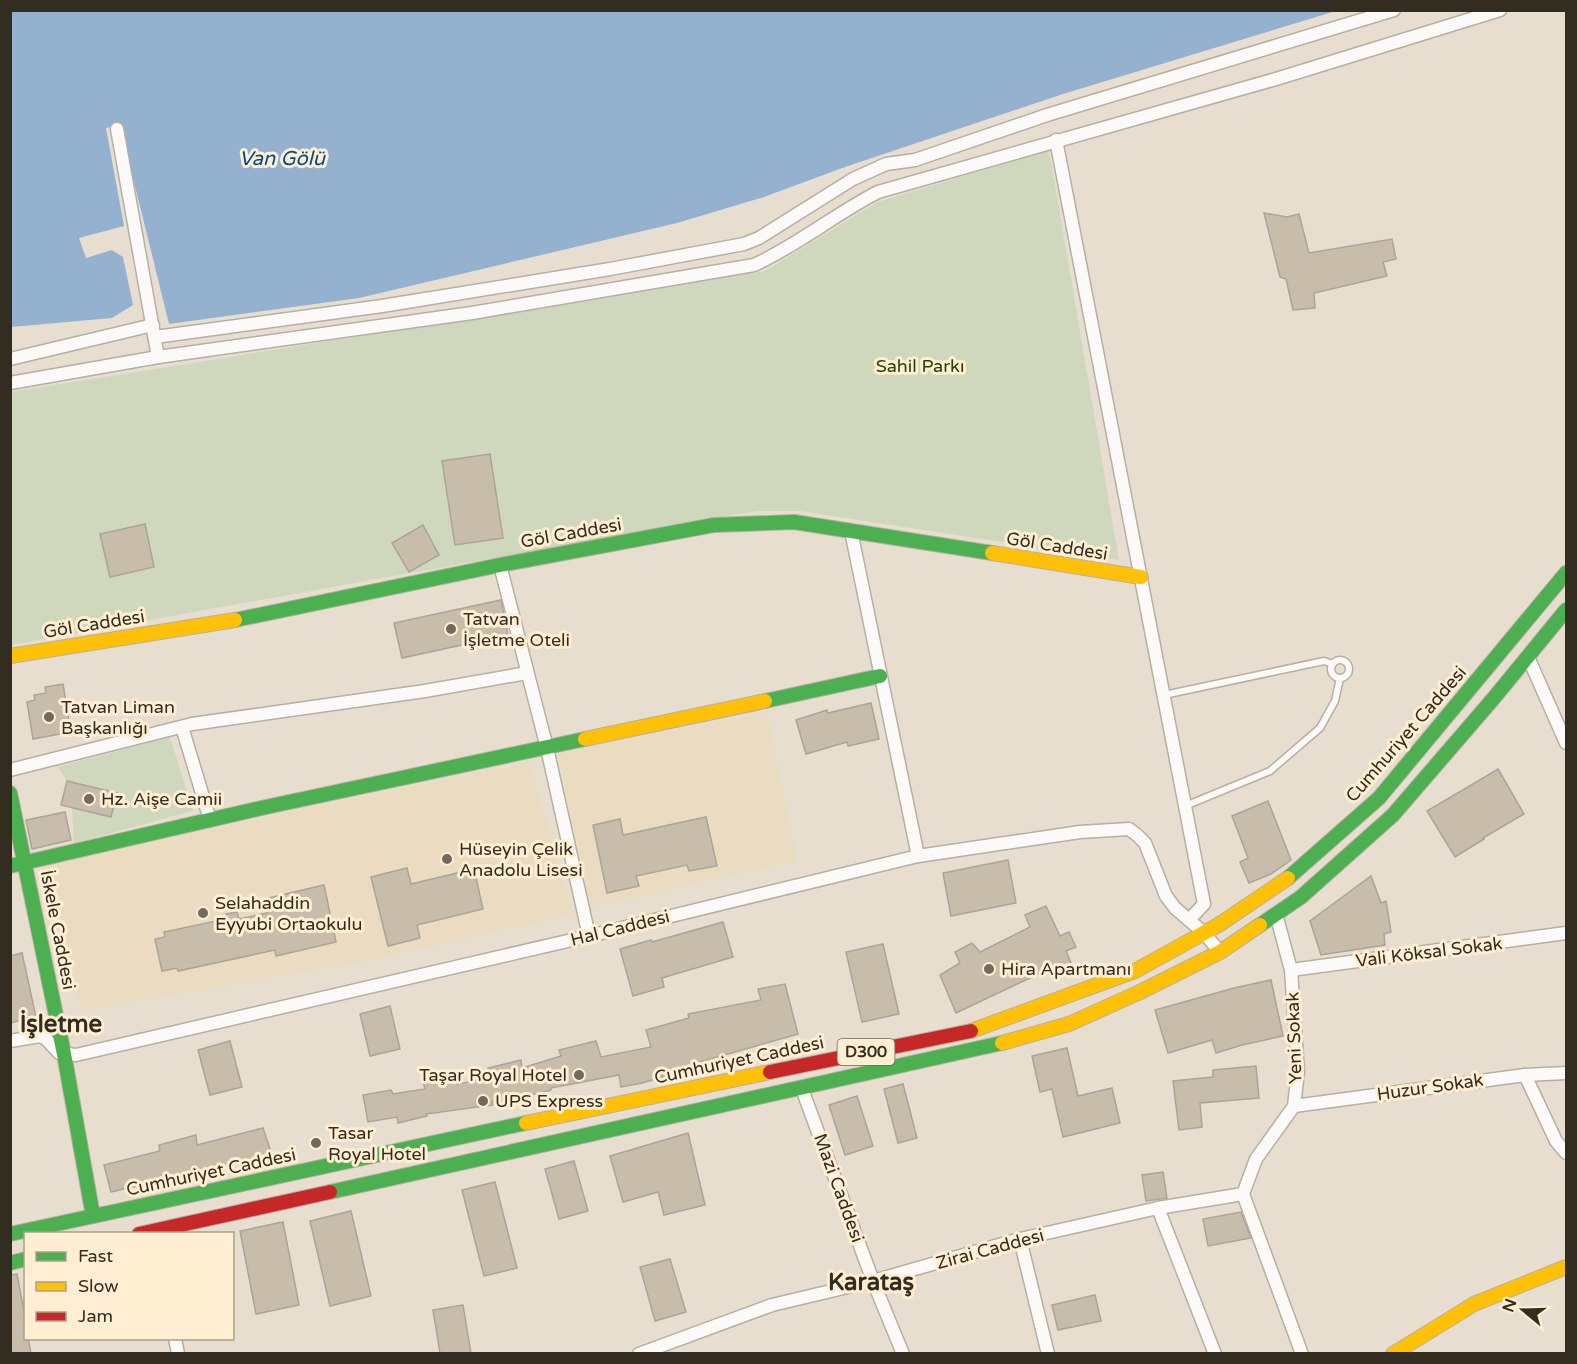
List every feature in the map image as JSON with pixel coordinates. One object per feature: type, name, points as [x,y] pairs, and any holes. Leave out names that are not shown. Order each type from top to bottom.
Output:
[{"type":"main road","name":"Göl Caddesi","points":[[10,656],[259,616],[500,565],[714,525],[794,522],[1141,577]]},
{"type":"main road","name":"Cumhuriyet Caddesi","points":[[10,1234],[467,1135],[975,1030],[1135,971],[1220,924],[1293,875],[1379,798],[1566,573]]},
{"type":"main road","name":"D300","points":[[152,1232],[976,1050],[1069,1024],[1220,952],[1300,897],[1393,815],[1566,610]]},
{"type":"main road","points":[[10,866],[210,820],[880,676]]},
{"type":"main road","name":"İskele Caddesi","points":[[10,793],[64,1054],[93,1216]]},
{"type":"main road","points":[[1393,1353],[1474,1304],[1566,1267]]},
{"type":"street","points":[[10,359],[154,331],[415,301],[744,244],[759,238],[853,179],[886,164],[915,160],[1047,115],[1395,10]]},
{"type":"street","points":[[10,382],[158,357],[472,313],[754,265],[784,250],[840,213],[878,192],[1276,79],[1500,10]]},
{"type":"street","points":[[117,129],[158,357]]},
{"type":"street","points":[[1056,140],[1204,904],[1189,920]]},
{"type":"street","points":[[851,531],[918,856]]},
{"type":"street","points":[[500,565],[547,748],[589,936]]},
{"type":"street","points":[[1528,657],[1566,743]]},
{"type":"street","points":[[10,770],[182,727],[425,691],[527,673]]},
{"type":"street","points":[[182,727],[210,820]]},
{"type":"street","name":"Hal Caddesi","points":[[64,1054],[76,1055],[589,936],[918,856],[1080,832],[1129,829],[1145,843],[1166,896],[1175,908],[1204,933],[1220,952]]},
{"type":"street","name":"Yeni Sokak","points":[[1242,1194],[1256,1159],[1294,1106],[1298,1072],[1291,970],[1276,914]]},
{"type":"street","name":"Vali Köksal Sokak","points":[[1291,970],[1566,933]]},
{"type":"street","points":[[10,1041],[39,1036],[46,1039],[58,1053],[64,1054]]},
{"type":"street","name":"Huzur Sokak","points":[[1294,1106],[1525,1075],[1566,1073]]},
{"type":"street","points":[[1525,1075],[1556,1141],[1566,1153]]},
{"type":"street","name":"Mazi Caddesi","points":[[802,1089],[873,1281],[903,1353]]},
{"type":"street","points":[[1242,1194],[1302,1353]]},
{"type":"street","name":"Zirai Caddesi","points":[[639,1353],[772,1305],[873,1281],[1020,1239],[1158,1208],[1242,1194]]},
{"type":"street","points":[[1158,1208],[1215,1353]]},
{"type":"street","points":[[1020,1239],[1048,1353]]},
{"type":"lane","points":[[1164,695],[1324,661],[1333,664],[1341,660],[1349,666],[1347,676],[1340,678],[1335,676],[1332,672],[1333,664]]},
{"type":"lane","points":[[1185,806],[1270,771],[1320,728],[1335,701],[1340,678]]},
{"type":"shaded area","points":[[767,713],[797,861],[591,907],[558,753]]},
{"type":"shaded area","points":[[529,763],[573,914],[361,962],[82,1011],[44,865]]},
{"type":"green space","name":"Sahil Parkı","points":[[1049,150],[1119,560],[800,511],[758,511],[11,645],[11,392],[765,271],[878,202]]},
{"type":"green space","points":[[170,737],[193,811],[74,843],[72,808],[111,817],[117,793],[67,781],[58,767]]},
{"type":"water","name":"Van Gölü","points":[[11,11],[1336,11],[1063,94],[845,167],[764,197],[677,223],[359,298],[169,324],[120,125],[106,128],[124,226],[79,238],[86,258],[112,250],[123,257],[133,305],[112,318],[11,327]]},
{"type":"building","points":[[1264,213],[1287,217],[1299,214],[1309,253],[1392,239],[1396,259],[1383,262],[1387,276],[1314,293],[1315,308],[1293,310],[1286,279],[1280,277]]},
{"type":"building","points":[[490,454],[503,538],[455,545],[442,461]]},
{"type":"building","points":[[145,524],[154,567],[110,577],[100,534]]},
{"type":"building","points":[[423,525],[439,555],[409,572],[392,543]]},
{"type":"building","name":"Tatvan İşletme Oteli","points":[[501,600],[508,635],[402,658],[394,623]]},
{"type":"building","name":"Tatvan Liman Başkanlığı","points":[[63,684],[71,732],[33,739],[27,702],[35,700],[34,695],[46,693],[45,687]]},
{"type":"building","points":[[871,703],[879,739],[848,746],[847,742],[806,754],[796,720],[827,710],[828,713]]},
{"type":"building","points":[[1498,769],[1524,814],[1455,857],[1427,811]]},
{"type":"building","name":"Hz. Aişe Camii","points":[[67,781],[117,793],[111,817],[61,805]]},
{"type":"building","points":[[1268,801],[1291,860],[1271,874],[1249,883],[1240,862],[1248,858],[1232,816]]},
{"type":"building","points":[[65,812],[71,840],[32,849],[26,820]]},
{"type":"building","points":[[706,817],[717,866],[689,871],[687,865],[636,876],[639,886],[607,893],[593,825],[620,819],[623,835]]},
{"type":"building","points":[[1008,860],[1016,903],[951,916],[943,873]]},
{"type":"building","points":[[407,868],[411,884],[474,869],[483,909],[417,925],[420,938],[388,946],[371,877]]},
{"type":"building","points":[[1371,876],[1381,903],[1386,901],[1391,932],[1384,934],[1385,945],[1321,955],[1310,921]]},
{"type":"building","points":[[324,885],[336,942],[276,956],[275,950],[178,971],[177,968],[162,971],[155,939],[165,937],[164,932],[226,919],[226,914],[237,912],[239,919],[267,913],[264,899]]},
{"type":"building","name":"Hira Apartmanı","points":[[1046,906],[1060,936],[1069,932],[1076,947],[1066,951],[1071,963],[1051,973],[1049,969],[956,1013],[940,975],[960,963],[955,952],[972,943],[980,952],[1030,927],[1025,915]]},
{"type":"building","points":[[723,922],[733,957],[662,978],[664,987],[633,996],[620,949]]},
{"type":"building","points":[[883,944],[899,1014],[862,1022],[846,952]]},
{"type":"building","points":[[22,953],[36,1017],[10,1023],[10,956]]},
{"type":"building","points":[[1271,980],[1283,1036],[1216,1053],[1212,1040],[1168,1053],[1155,1010]]},
{"type":"building","points":[[785,984],[798,1034],[689,1065],[690,1069],[642,1083],[621,1087],[619,1075],[492,1102],[493,1105],[426,1114],[427,1116],[398,1123],[397,1117],[368,1122],[363,1095],[391,1090],[393,1094],[425,1089],[422,1078],[454,1074],[457,1084],[491,1078],[488,1068],[521,1060],[522,1068],[561,1056],[559,1050],[596,1041],[601,1057],[651,1047],[646,1030],[689,1018],[688,1014],[761,1000],[758,989]]},
{"type":"building","points":[[390,1006],[400,1049],[370,1056],[360,1014]]},
{"type":"building","points":[[230,1041],[242,1087],[210,1095],[198,1050]]},
{"type":"building","points":[[1067,1048],[1078,1096],[1112,1088],[1120,1123],[1063,1137],[1052,1089],[1040,1092],[1032,1056]]},
{"type":"building","points":[[1256,1066],[1259,1098],[1200,1103],[1202,1127],[1179,1130],[1173,1081],[1213,1077],[1213,1070]]},
{"type":"building","points":[[903,1084],[917,1138],[898,1143],[884,1089]]},
{"type":"building","points":[[857,1096],[873,1146],[845,1155],[829,1105]]},
{"type":"building","points":[[263,1128],[272,1155],[236,1163],[168,1187],[166,1179],[111,1192],[104,1165],[160,1151],[159,1145],[196,1135],[197,1145]]},
{"type":"building","points":[[688,1133],[705,1205],[664,1215],[658,1192],[623,1202],[610,1156]]},
{"type":"building","points":[[574,1161],[588,1211],[559,1219],[545,1169]]},
{"type":"building","points":[[1163,1172],[1167,1198],[1146,1201],[1142,1175]]},
{"type":"building","points":[[495,1182],[517,1268],[484,1276],[462,1190]]},
{"type":"building","points":[[351,1211],[371,1296],[330,1306],[310,1221]]},
{"type":"building","points":[[1241,1212],[1251,1238],[1208,1246],[1203,1219]]},
{"type":"building","points":[[283,1222],[299,1305],[256,1314],[240,1231]]},
{"type":"building","points":[[670,1259],[686,1312],[655,1321],[640,1267]]},
{"type":"building","points":[[17,1274],[24,1311],[24,1340],[28,1340],[31,1353],[10,1353],[10,1275]]},
{"type":"building","points":[[1095,1295],[1101,1321],[1058,1330],[1052,1305]]},
{"type":"building","points":[[463,1305],[471,1353],[440,1353],[433,1310]]},
{"type":"traffic: fast","points":[[235,620],[500,565],[714,525],[794,522],[992,553]]},
{"type":"traffic: fast","points":[[1288,878],[1379,798],[1566,573]]},
{"type":"traffic: fast","points":[[1260,925],[1301,897],[1393,815],[1566,610]]},
{"type":"traffic: fast","points":[[765,701],[880,676]]},
{"type":"traffic: fast","points":[[10,866],[266,807],[585,739]]},
{"type":"traffic: fast","points":[[10,793],[64,1054],[93,1216]]},
{"type":"traffic: fast","points":[[330,1192],[1002,1043]]},
{"type":"traffic: fast","points":[[10,1234],[526,1123]]},
{"type":"traffic: fast","points":[[10,1263],[24,1260]]},
{"type":"traffic: slow","points":[[992,553],[1141,577]]},
{"type":"traffic: slow","points":[[10,656],[235,620]]},
{"type":"traffic: slow","points":[[585,739],[765,701]]},
{"type":"traffic: slow","points":[[971,1031],[1135,971],[1220,924],[1288,878]]},
{"type":"traffic: slow","points":[[1002,1043],[1069,1024],[1140,992],[1220,952],[1260,925]]},
{"type":"traffic: slow","points":[[526,1123],[770,1072]]},
{"type":"traffic: slow","points":[[1393,1354],[1474,1304],[1566,1267]]},
{"type":"traffic: jam","points":[[770,1072],[971,1031]]},
{"type":"traffic: jam","points":[[148,1232],[330,1192]]},
{"type":"place","name":"Tatvan İşletme Oteli","points":[[451,629]]},
{"type":"place","name":"Tatvan Liman Başkanlığı","points":[[49,717]]},
{"type":"place","name":"Hz. Aişe Camii","points":[[89,799]]},
{"type":"place","name":"Hüseyin Çelik Anadolu Lisesi","points":[[447,859]]},
{"type":"place","name":"Selahaddin Eyyubi Ortaokulu","points":[[203,913]]},
{"type":"place","name":"Hira Apartmanı","points":[[989,969]]},
{"type":"place","name":"Taşar Royal Hotel","points":[[579,1075]]},
{"type":"place","name":"UPS Express","points":[[483,1101]]},
{"type":"place","name":"Tasar Royal Hotel","points":[[316,1143]]},
{"type":"district","name":"İşletme","points":[[61,1024]]},
{"type":"district","name":"Karataş","points":[[871,1282]]}]
